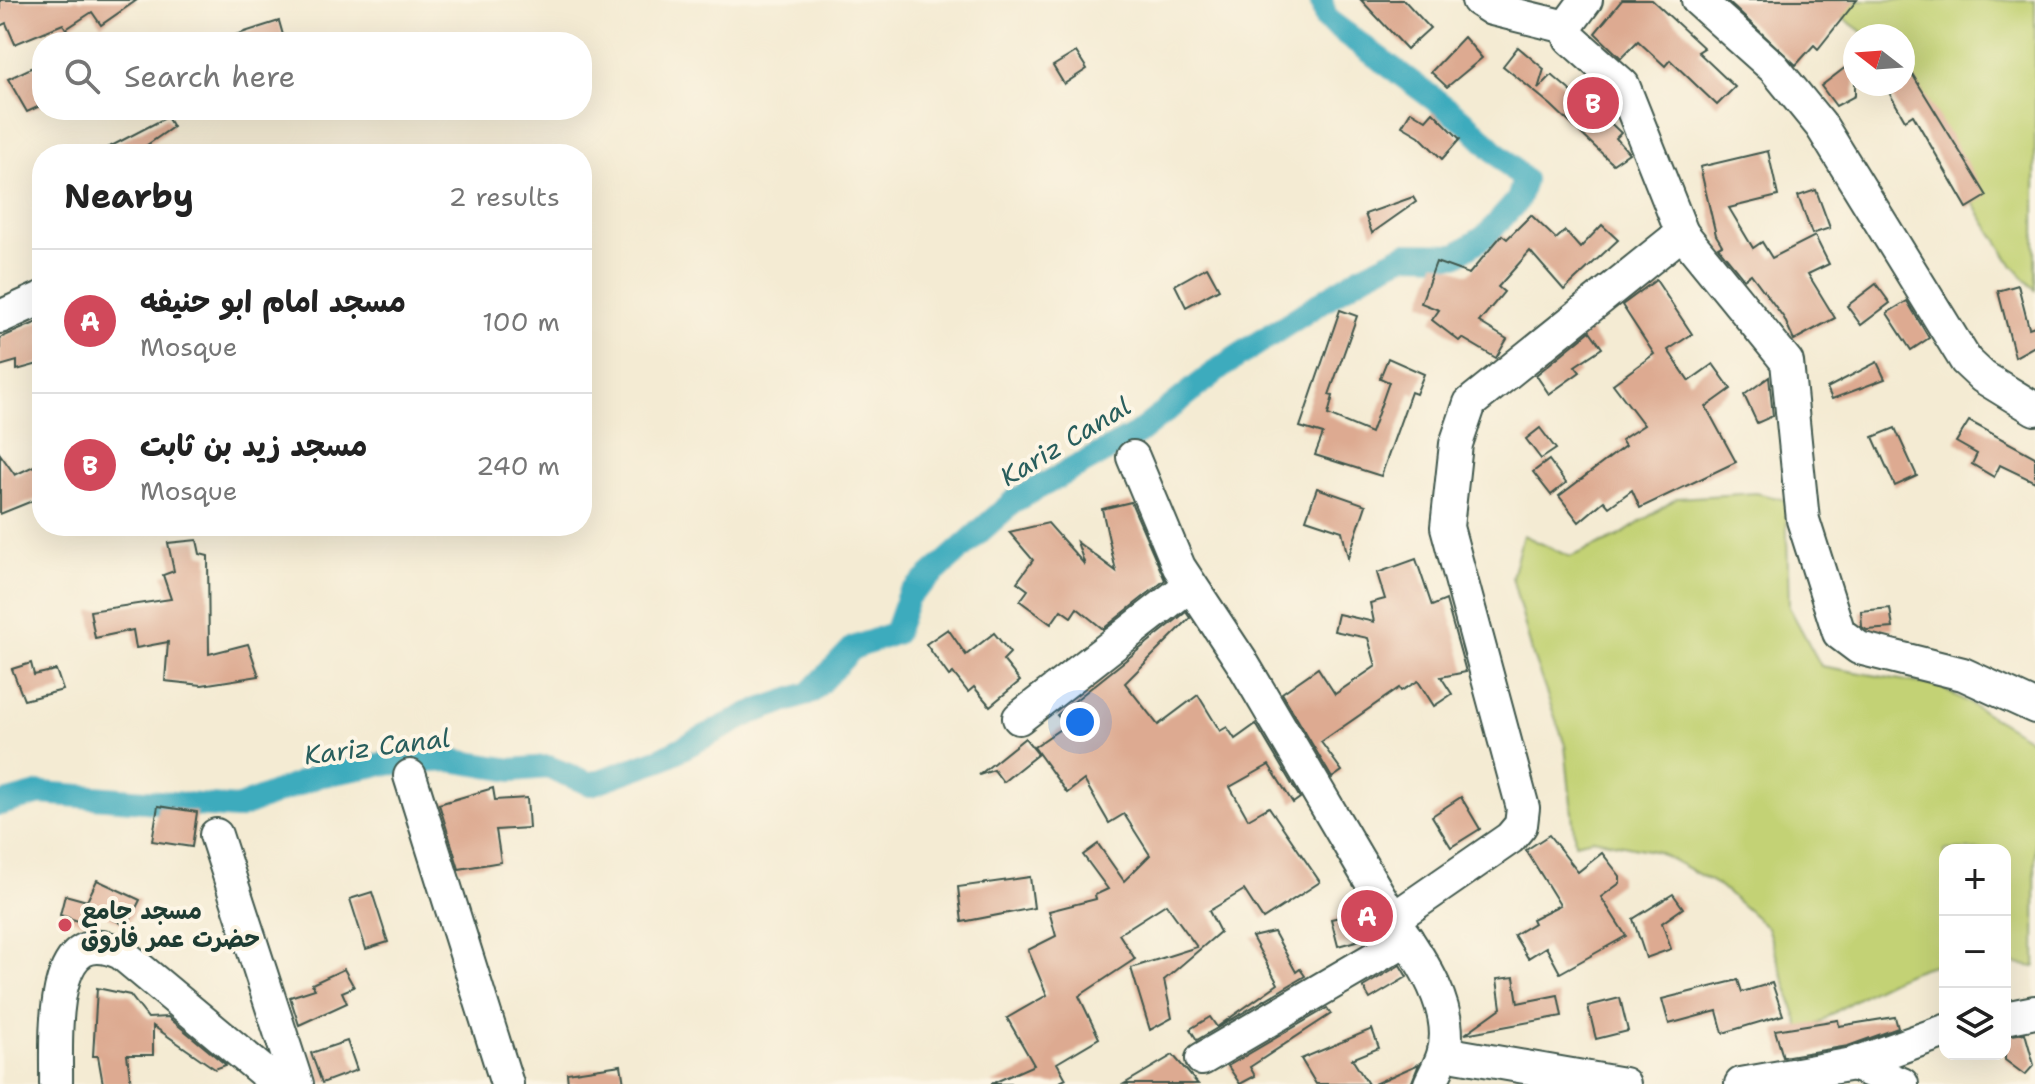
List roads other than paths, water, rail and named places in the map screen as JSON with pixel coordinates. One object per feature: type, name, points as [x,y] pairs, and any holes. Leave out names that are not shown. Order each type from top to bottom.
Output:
[{"type":"street","points":[[1478,0],[1492,9],[1566,27]]},
{"type":"street","points":[[1566,27],[1586,0]]},
{"type":"street","points":[[1698,0],[1774,68],[1822,127],[1966,361],[1983,377],[2035,409]]},
{"type":"street","points":[[1566,27],[1570,38],[1623,85],[1682,233],[1787,362],[1803,520],[1839,633],[1859,648],[1963,674],[2035,707]]},
{"type":"street","points":[[1202,1059],[1400,929],[1510,838],[1521,825],[1523,808],[1447,527],[1456,444],[1470,403],[1682,233]]},
{"type":"street","points":[[0,317],[32,303]]},
{"type":"street","points":[[1133,457],[1179,567],[1243,664],[1420,959],[1445,1020],[1444,1053],[1430,1084]]},
{"type":"street","points":[[1019,718],[1190,585]]},
{"type":"street","points":[[410,776],[507,1084]]},
{"type":"street","points":[[216,835],[297,1084]]},
{"type":"street","points":[[79,1084],[56,1070],[54,1016],[61,984],[77,957],[89,947],[105,946],[121,953],[278,1084]]},
{"type":"street","points":[[2011,1017],[2035,1012]]},
{"type":"street","points":[[1741,1084],[1853,1064],[1939,1033]]},
{"type":"street","points":[[1444,1053],[1624,1084]]},
{"type":"street","points":[[1853,1064],[1902,1084]]},
{"type":"waterway","name":"Kariz Canal","points":[[0,804],[41,793],[237,808],[318,776],[382,764],[450,760],[512,770],[548,767],[591,784],[661,759],[751,713],[810,693],[853,648],[895,633],[908,596],[1014,501],[1137,434],[1223,366],[1360,277],[1406,254],[1456,255],[1487,235],[1518,200],[1524,180],[1465,122],[1326,19],[1321,0]]},
{"type":"place","name":"مسجد زید بن ثابت","points":[[1593,103]]},
{"type":"place","name":"مسجد امام ابو حنیفه","points":[[1367,916]]},
{"type":"place","name":"مسجد جامع حضرت عمر فاروق","points":[[65,925]]}]
